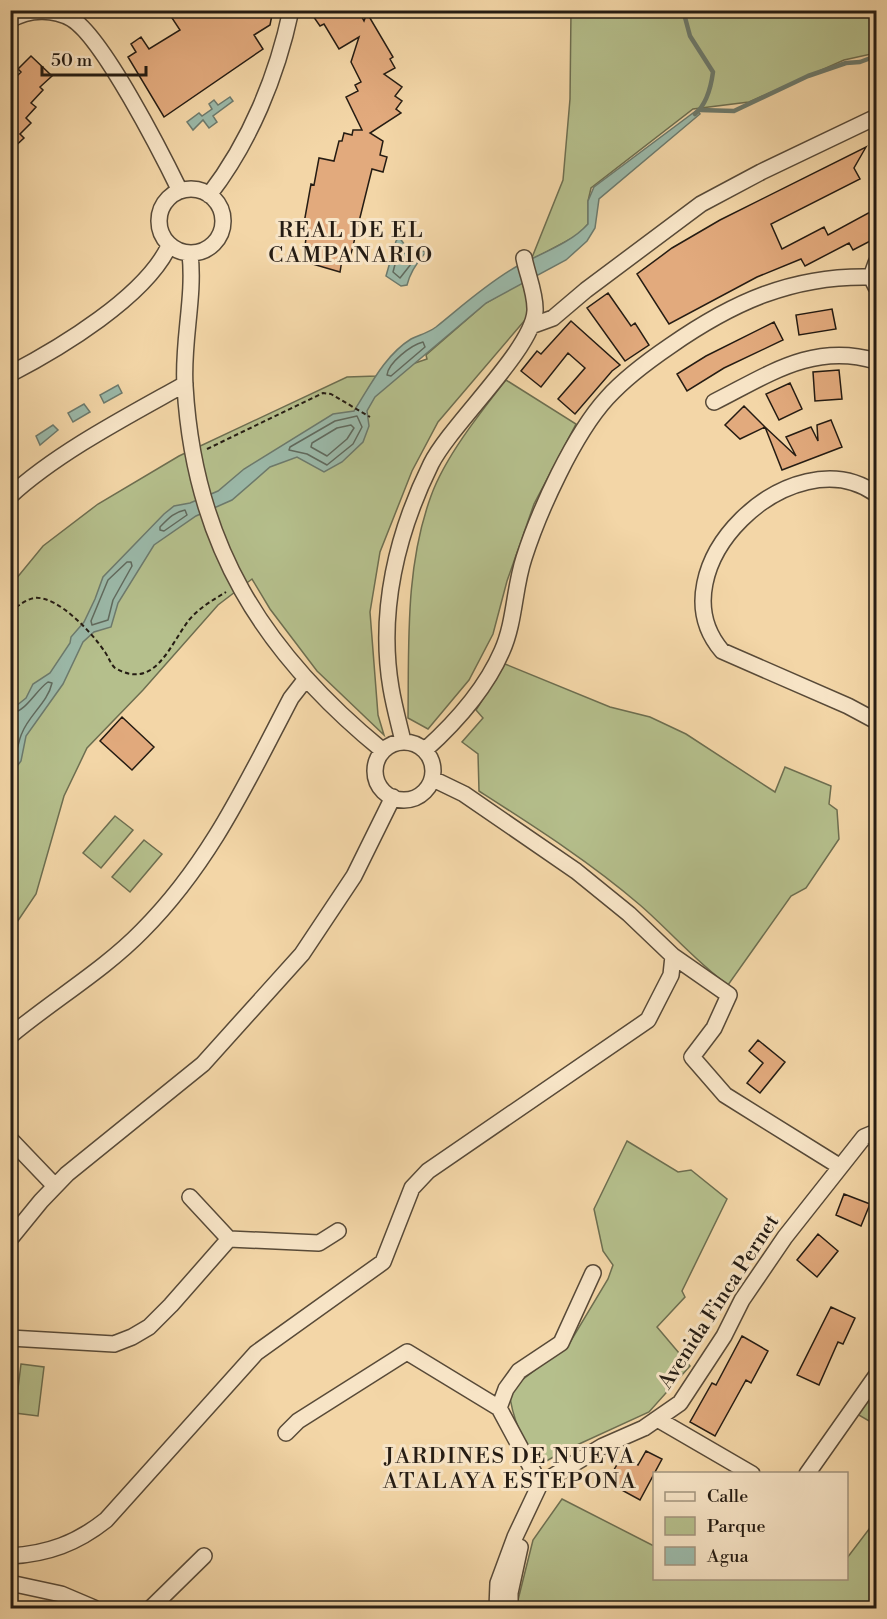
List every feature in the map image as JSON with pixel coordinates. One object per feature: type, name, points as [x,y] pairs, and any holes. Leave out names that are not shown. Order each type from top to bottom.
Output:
[{"type":"street","points":[[209,195],[249,131],[276,67],[291,10]]},
{"type":"street","points":[[10,20],[29,13],[54,12],[74,20],[88,32],[106,57],[180,191]]},
{"type":"street","points":[[531,326],[553,318],[585,290],[701,204],[761,172],[876,117]]},
{"type":"street","points":[[195,189],[209,195],[220,208],[221,232],[218,239],[206,250],[190,254],[169,246],[159,226],[160,212],[167,199],[180,191],[195,189]]},
{"type":"street","points":[[10,374],[50,353],[122,300],[161,264],[169,246]]},
{"type":"street","points":[[190,254],[192,274],[185,336],[185,384],[196,473],[211,524],[237,584],[277,645],[305,681],[342,718],[382,750]]},
{"type":"street","points":[[403,741],[391,687],[387,616],[393,569],[411,510],[432,462],[478,399],[510,362],[531,326],[535,311],[524,258]]},
{"type":"street","points":[[425,750],[445,732],[479,688],[502,650],[523,559],[546,503],[579,438],[607,398],[650,360],[694,329],[760,294],[793,284],[832,278],[875,276]]},
{"type":"street","points":[[714,402],[792,362],[815,355],[860,356],[876,361]]},
{"type":"street","points":[[10,496],[80,446],[185,384]]},
{"type":"street","points":[[876,494],[856,482],[841,478],[816,479],[775,496],[749,512],[730,529],[709,568],[705,592],[706,626],[722,651],[848,706],[876,722]]},
{"type":"street","points":[[10,1036],[142,932],[188,880],[226,823],[291,698],[305,681]]},
{"type":"street","points":[[403,741],[412,742],[425,750],[432,761],[433,779],[428,788],[414,799],[393,797],[381,789],[376,781],[376,763],[382,750],[403,741]]},
{"type":"street","points":[[433,779],[464,794],[576,871],[629,914],[673,956],[729,995],[714,1028],[692,1057],[725,1095],[839,1166]]},
{"type":"street","points":[[10,1239],[54,1186],[202,1064],[302,954],[354,876],[393,797]]},
{"type":"street","points":[[10,1556],[59,1549],[85,1537],[106,1520],[256,1353],[382,1262],[412,1188],[428,1171],[648,1020],[671,975],[673,956]]},
{"type":"street","name":"Avenida Finca Pernet","points":[[540,1484],[573,1462],[659,1420],[680,1403],[724,1336],[742,1300],[839,1166],[864,1137],[876,1132]]},
{"type":"street","points":[[10,1139],[54,1186]]},
{"type":"street","points":[[190,1197],[229,1239],[319,1242],[338,1231]]},
{"type":"street","points":[[10,1338],[114,1344],[132,1337],[149,1327],[171,1305],[229,1239]]},
{"type":"street","points":[[499,1408],[506,1389],[519,1371],[561,1343],[593,1273]]},
{"type":"street","points":[[286,1433],[298,1420],[407,1352],[499,1408],[540,1484],[518,1552],[510,1593],[510,1608]]},
{"type":"street","points":[[808,1472],[876,1376]]},
{"type":"street","points":[[659,1420],[750,1472]]},
{"type":"street","points":[[497,1608],[498,1583],[515,1537],[540,1484]]},
{"type":"street","points":[[151,1608],[204,1556]]},
{"type":"street","points":[[10,1583],[61,1594],[94,1608]]},
{"type":"path","points":[[193,455],[319,394],[331,394],[370,417]]},
{"type":"path","points":[[10,612],[25,601],[41,598],[63,607],[104,650],[115,668],[138,674],[148,673],[155,669],[197,612],[237,584]]},
{"type":"green space","points":[[571,11],[876,11],[876,53],[844,60],[749,102],[693,109],[591,188],[588,201],[588,224],[578,235],[531,260],[563,180],[570,99]]},
{"type":"green space","points":[[522,282],[531,313],[438,422],[412,471],[380,552],[370,612],[378,715],[384,735],[317,671],[270,609],[252,579],[218,605],[143,690],[87,748],[64,796],[36,894],[11,931],[11,585],[43,546],[98,504],[179,456],[347,377],[377,376],[427,359],[426,355],[486,303]]},
{"type":"green space","points":[[506,380],[576,424],[534,504],[507,581],[493,634],[469,680],[428,729],[408,718],[410,606],[423,523],[431,496],[445,466],[464,436]]},
{"type":"green space","points":[[505,664],[610,707],[650,717],[686,734],[775,792],[785,767],[831,786],[829,804],[837,810],[839,839],[806,888],[791,896],[728,985],[640,905],[602,874],[479,791],[478,754],[462,742],[483,718],[476,710]]},
{"type":"green space","points":[[115,816],[133,830],[101,868],[83,853]]},
{"type":"green space","points":[[144,840],[162,854],[130,892],[112,877]]},
{"type":"green space","points":[[627,1141],[678,1172],[691,1170],[727,1199],[682,1291],[685,1297],[657,1327],[690,1366],[649,1412],[541,1464],[519,1430],[509,1390],[569,1344],[608,1279],[613,1265],[603,1251],[594,1209]]},
{"type":"green space","points":[[21,1364],[44,1367],[38,1416],[15,1413]]},
{"type":"green space","points":[[876,1385],[876,1425],[857,1414]]},
{"type":"green space","points":[[562,1499],[653,1545],[653,1580],[848,1580],[848,1557],[876,1520],[876,1608],[516,1608],[533,1540]]},
{"type":"water","points":[[230,97],[233,101],[213,116],[217,122],[209,128],[203,120],[193,130],[187,122],[199,113],[202,116],[212,109],[209,104],[214,100],[218,105]]},
{"type":"water","points":[[697,110],[700,114],[599,199],[595,228],[587,241],[566,260],[486,303],[375,397],[367,411],[369,426],[363,442],[342,462],[324,472],[297,457],[270,467],[232,500],[196,516],[154,545],[118,603],[111,627],[94,632],[83,642],[63,684],[26,736],[21,761],[11,774],[11,710],[26,698],[33,684],[50,673],[70,643],[71,637],[84,622],[103,577],[164,514],[174,506],[190,503],[218,491],[244,469],[333,414],[354,411],[393,353],[411,339],[436,327],[503,275],[572,238],[588,224],[588,201],[594,187]]},
{"type":"water","points":[[399,237],[407,248],[426,252],[415,267],[407,285],[401,286],[386,276]]},
{"type":"water","points":[[118,385],[122,393],[104,403],[100,395]]},
{"type":"water","points":[[84,404],[90,412],[73,422],[68,413]]},
{"type":"water","points":[[53,425],[58,430],[40,445],[36,436]]},
{"type":"building","points":[[184,10],[189,17],[200,10],[273,10],[270,25],[254,35],[263,49],[164,117],[128,57],[136,52],[131,44],[141,37],[149,49],[180,30],[172,18]]},
{"type":"building","points":[[321,10],[358,10],[364,21],[367,13],[393,57],[390,59],[395,68],[384,74],[402,87],[395,96],[402,101],[396,109],[401,113],[370,133],[383,141],[380,155],[387,157],[383,172],[372,169],[349,262],[342,260],[340,272],[309,263],[311,247],[305,246],[308,223],[304,223],[311,184],[314,185],[319,158],[334,161],[339,141],[342,141],[344,133],[352,135],[353,130],[362,130],[346,97],[358,91],[355,85],[361,82],[351,62],[359,37],[339,49],[324,24],[320,26],[313,16]]},
{"type":"building","points":[[31,56],[52,76],[40,87],[43,90],[31,103],[36,107],[26,118],[31,123],[20,134],[24,138],[10,151],[10,83],[21,72],[18,69]]},
{"type":"building","points":[[866,147],[854,168],[860,179],[771,224],[782,249],[824,227],[828,235],[872,211],[876,220],[876,238],[853,250],[849,243],[805,266],[801,259],[757,277],[669,324],[637,274],[672,248],[720,220]]},
{"type":"building","points":[[608,293],[631,326],[635,323],[649,345],[625,361],[587,308]]},
{"type":"building","points":[[832,309],[836,329],[799,335],[796,315]]},
{"type":"building","points":[[571,321],[620,365],[612,371],[575,414],[558,399],[585,368],[568,353],[541,387],[521,371],[537,351],[541,354]]},
{"type":"building","points":[[774,322],[783,340],[724,368],[687,391],[677,374],[706,356]]},
{"type":"building","points":[[839,370],[842,399],[815,401],[813,372]]},
{"type":"building","points":[[790,383],[802,409],[779,420],[766,394]]},
{"type":"building","points":[[744,406],[765,427],[740,439],[725,425]]},
{"type":"building","points":[[831,420],[842,447],[782,470],[765,427],[796,456],[786,437],[811,427],[818,441],[817,425]]},
{"type":"building","points":[[122,717],[154,747],[132,770],[100,741]]},
{"type":"building","points":[[758,1040],[785,1062],[760,1093],[747,1083],[763,1063],[749,1051]]},
{"type":"building","points":[[844,1194],[870,1204],[861,1226],[836,1215]]},
{"type":"building","points":[[818,1234],[838,1251],[817,1277],[797,1260]]},
{"type":"building","points":[[831,1307],[855,1318],[843,1344],[838,1342],[819,1385],[797,1375]]},
{"type":"building","points":[[742,1336],[768,1351],[751,1383],[746,1380],[715,1436],[690,1422],[712,1383],[716,1385]]},
{"type":"building","points":[[646,1451],[662,1459],[640,1500],[607,1482],[622,1456],[638,1465]]},
{"type":"waterway","points":[[683,10],[690,36],[713,72],[710,89],[695,114]]},
{"type":"waterway","points":[[700,110],[734,111],[808,76],[876,56]]},
{"type":"district","name":"REAL DE EL CAMPANARIO","points":[[351,242]]},
{"type":"district","name":"JARDINES DE NUEVA ATALAYA ESTEPONA","points":[[510,1468]]}]
